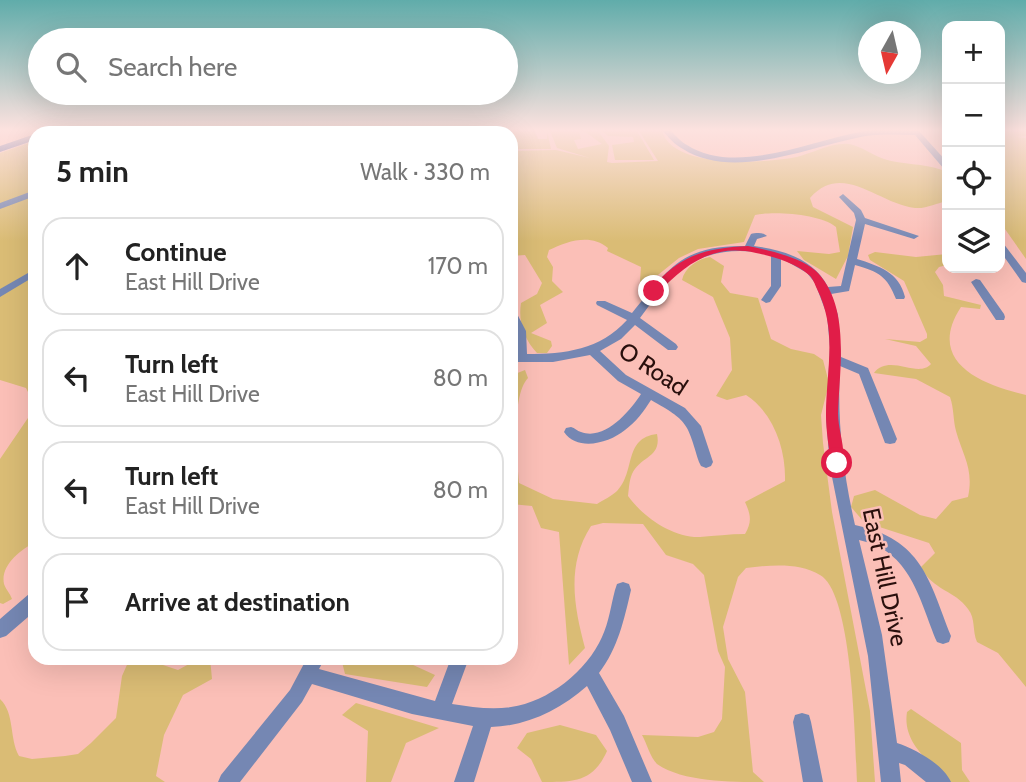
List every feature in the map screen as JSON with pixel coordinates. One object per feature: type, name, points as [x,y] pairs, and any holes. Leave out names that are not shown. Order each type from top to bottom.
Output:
[{"type":"street","points":[[0,206],[28,196]]},
{"type":"street","points":[[824,291],[845,289],[861,220],[858,212],[843,197]]},
{"type":"street","points":[[861,220],[914,236]]},
{"type":"street","points":[[748,248],[754,236],[762,236]]},
{"type":"street","name":"East Hill Drive","points":[[518,358],[562,356],[592,350],[617,336],[665,278],[683,262],[704,253],[748,248],[776,255],[805,267],[814,274],[824,291],[835,331],[837,360],[833,426],[850,531],[876,652],[891,782]]},
{"type":"street","points":[[1005,252],[1026,280]]},
{"type":"street","points":[[766,300],[776,286],[776,255]]},
{"type":"street","points":[[852,261],[887,275],[899,288],[900,297]]},
{"type":"street","points":[[0,294],[28,276]]},
{"type":"street","points":[[976,282],[1000,317]]},
{"type":"street","name":"O Road","points":[[601,303],[608,314],[633,318],[672,347]]},
{"type":"street","points":[[518,327],[518,344]]},
{"type":"street","name":"O Road","points":[[592,350],[606,365],[648,394],[681,411],[695,426],[706,462]]},
{"type":"street","points":[[837,360],[864,371],[890,439]]},
{"type":"street","points":[[571,432],[579,438],[606,436],[633,418],[648,394]]},
{"type":"street","points":[[850,531],[872,534],[895,545],[911,560],[943,636]]},
{"type":"street","points":[[228,782],[296,696],[312,667],[441,710],[485,717],[514,716],[564,694],[589,673],[607,645],[623,590]]},
{"type":"street","points":[[0,630],[28,606]]},
{"type":"street","points":[[441,710],[457,665]]},
{"type":"street","points":[[589,673],[617,723],[642,782]]},
{"type":"street","points":[[464,782],[485,717]]},
{"type":"street","points":[[802,722],[813,782]]},
{"type":"street","points":[[889,750],[911,757],[941,782]]},
{"type":"shaded area","points":[[0,167],[28,167],[28,392],[26,388],[0,380]]},
{"type":"shaded area","points":[[518,167],[933,167],[942,170],[942,202],[927,207],[901,205],[861,188],[835,183],[822,188],[810,198],[813,207],[853,227],[848,256],[836,279],[804,260],[797,251],[829,254],[840,252],[836,227],[819,219],[797,215],[755,215],[744,242],[698,249],[679,258],[643,287],[640,281],[641,267],[607,251],[608,248],[601,243],[579,240],[549,250],[547,257],[553,267],[552,281],[563,292],[540,305],[547,323],[531,333],[551,341],[552,346],[547,353],[537,353],[523,330],[520,310],[521,303],[537,294],[542,283],[525,255],[518,256]]},
{"type":"shaded area","points":[[1005,167],[1026,167],[1026,259],[1005,229]]},
{"type":"shaded area","points":[[875,252],[916,257],[942,254],[942,266],[935,272],[943,285],[944,296],[981,305],[980,309],[961,307],[952,326],[950,343],[954,356],[964,368],[977,377],[992,385],[1026,395],[1026,687],[998,653],[977,642],[972,617],[963,603],[926,575],[921,567],[935,553],[929,543],[864,522],[851,507],[854,496],[875,490],[920,515],[936,519],[952,501],[968,497],[970,478],[956,431],[950,397],[916,379],[874,373],[887,365],[919,369],[931,364],[916,346],[885,339],[920,342],[927,338],[927,334],[904,281],[870,260],[868,255]]},
{"type":"shaded area","points":[[710,257],[724,266],[721,282],[730,293],[758,298],[771,339],[791,349],[814,354],[823,360],[829,383],[821,415],[823,443],[832,512],[870,711],[875,782],[857,782],[846,638],[831,587],[812,571],[794,566],[774,565],[746,568],[738,577],[723,627],[728,659],[745,692],[753,772],[764,782],[693,778],[657,764],[650,754],[642,735],[698,737],[714,732],[722,719],[725,667],[718,651],[704,575],[693,564],[666,555],[643,524],[603,523],[591,526],[583,541],[574,586],[585,648],[569,665],[559,532],[541,528],[532,506],[518,505],[518,470],[519,483],[553,499],[597,504],[615,493],[623,483],[634,449],[639,442],[657,434],[656,448],[631,477],[628,496],[660,525],[679,534],[700,537],[745,534],[750,518],[745,502],[785,481],[780,445],[764,412],[746,395],[727,400],[716,396],[732,370],[730,338],[713,297],[682,280],[686,271]]},
{"type":"shaded area","points":[[525,370],[528,378],[518,406],[518,373]]},
{"type":"shaded area","points":[[28,418],[28,547],[8,564],[4,584],[12,599],[3,604],[0,603],[0,459]]},
{"type":"shaded area","points":[[127,665],[163,665],[178,670],[187,665],[211,665],[212,679],[183,695],[164,735],[156,776],[165,782],[0,782],[0,699],[8,711],[19,756],[32,759],[78,754],[116,718],[122,676]]},
{"type":"shaded area","points":[[343,665],[413,665],[435,675],[427,687],[345,674]]},
{"type":"shaded area","points":[[356,703],[439,728],[406,743],[391,782],[366,782],[368,731],[342,715]]},
{"type":"shaded area","points":[[911,709],[961,743],[962,770],[970,782],[950,782],[919,751],[909,733],[907,723],[907,712]]},
{"type":"shaded area","points":[[560,725],[596,735],[607,751],[596,769],[582,778],[564,782],[542,782],[531,759],[517,748],[527,733]]},
{"type":"route","points":[[654,291],[683,262],[704,253],[734,248],[748,248],[776,255],[794,261],[814,274],[830,305],[837,346],[832,416],[837,463]]}]
